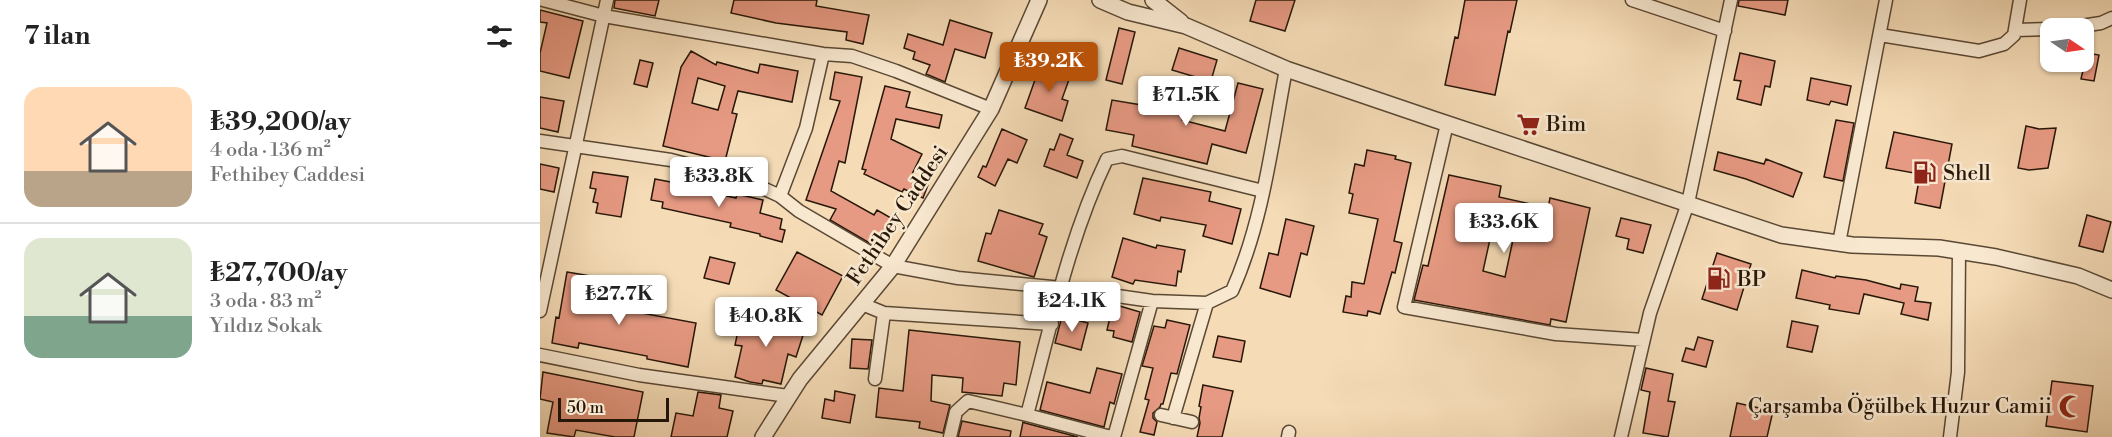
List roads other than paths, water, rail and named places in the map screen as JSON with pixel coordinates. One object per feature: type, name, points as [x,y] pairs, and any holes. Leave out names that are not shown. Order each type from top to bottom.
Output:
[{"type":"street","points":[[543,0],[604,15],[823,54],[852,56],[991,109]]},
{"type":"street","points":[[540,311],[608,0]]},
{"type":"street","name":"Fethibey Caddesi","points":[[763,437],[788,396],[893,266],[991,109],[1039,0]]},
{"type":"street","points":[[1100,0],[1128,12],[1186,26],[1286,69],[1781,235],[1839,243],[1927,247],[1996,257],[2078,276],[2112,290]]},
{"type":"street","points":[[1153,0],[1186,26]]},
{"type":"street","points":[[1632,0],[1725,32]]},
{"type":"street","points":[[1621,437],[1650,313],[1688,203],[1731,0]]},
{"type":"street","points":[[1839,243],[1886,0]]},
{"type":"street","points":[[1880,35],[1979,51],[2004,44],[2014,35],[2020,0]]},
{"type":"street","points":[[2094,24],[2112,18]]},
{"type":"street","points":[[2015,30],[2040,29]]},
{"type":"street","points":[[780,196],[806,128],[823,54]]},
{"type":"street","points":[[540,141],[683,163],[741,178],[780,196],[799,211],[893,266],[958,278],[1062,288],[1152,301],[1207,303],[1232,291],[1246,260],[1263,191],[1286,69]]},
{"type":"street","points":[[1447,124],[1404,307],[1556,334],[1643,340]]},
{"type":"street","points":[[1027,415],[1062,288],[1094,187],[1107,159],[1122,156],[1263,191]]},
{"type":"street","points":[[1950,437],[1958,372],[1959,251]]},
{"type":"street","points":[[950,437],[956,412],[968,401],[1113,437],[1152,301]]},
{"type":"street","points":[[1192,422],[1167,417],[1207,303]]},
{"type":"street","points":[[862,304],[884,313],[1052,324]]},
{"type":"street","points":[[875,379],[884,313]]},
{"type":"street","points":[[540,355],[639,375],[788,396]]},
{"type":"place","name":"Bim","points":[[1528,124]]},
{"type":"place","name":"Shell","points":[[1925,173]]},
{"type":"place","name":"BP","points":[[1719,279]]},
{"type":"place","name":"Çarşamba Öğülbek Huzur Camii","points":[[2070,406]]}]
